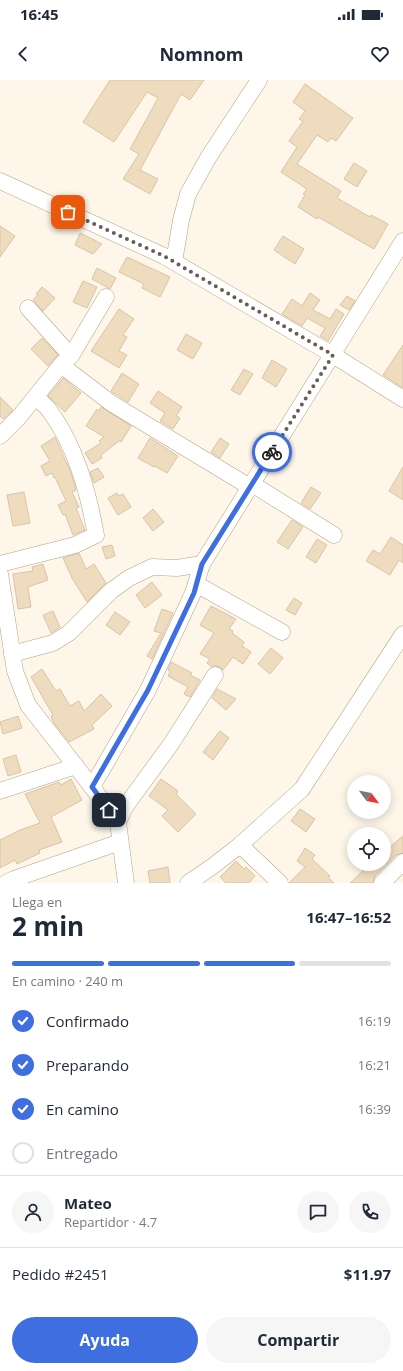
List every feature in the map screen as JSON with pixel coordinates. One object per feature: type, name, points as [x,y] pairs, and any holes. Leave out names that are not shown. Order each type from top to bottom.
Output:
[{"type":"street","points":[[174,262],[181,220],[188,194],[208,158],[259,80]]},
{"type":"street","points":[[0,181],[164,256],[333,355],[403,399]]},
{"type":"street","points":[[92,787],[148,690],[194,593],[202,564],[403,241]]},
{"type":"street","points":[[0,436],[36,398],[66,360],[106,297]]},
{"type":"street","points":[[28,308],[66,360],[111,403],[334,535]]},
{"type":"street","points":[[0,564],[75,545],[96,535],[88,495],[71,447],[49,409],[36,398]]},
{"type":"street","points":[[12,654],[53,643],[68,633],[111,591],[129,578],[152,567],[177,568],[202,564]]},
{"type":"street","points":[[0,574],[15,671],[28,705],[118,822]]},
{"type":"street","points":[[196,584],[282,632]]},
{"type":"street","points":[[188,883],[240,845],[302,789],[403,634]]},
{"type":"street","points":[[126,883],[118,822],[125,807],[171,744],[215,675]]},
{"type":"street","points":[[0,791],[76,766]]},
{"type":"street","points":[[6,883],[120,842]]},
{"type":"street","points":[[240,845],[280,883]]},
{"type":"street","points":[[382,883],[403,862]]},
{"type":"building","points":[[110,80],[204,80],[190,100],[181,94],[140,170],[158,179],[150,194],[123,179],[139,154],[130,149],[158,98],[147,92],[114,142],[83,122]]},
{"type":"building","points":[[305,84],[353,118],[336,141],[331,138],[328,142],[317,135],[297,164],[341,191],[337,198],[370,217],[371,215],[388,224],[374,249],[318,217],[317,219],[298,207],[305,195],[303,194],[307,189],[281,172],[297,147],[289,141],[303,121],[299,119],[305,111],[293,102]]},
{"type":"building","points":[[354,163],[367,171],[357,187],[344,179]]},
{"type":"building","points":[[0,226],[15,236],[0,257]]},
{"type":"building","points":[[80,233],[102,244],[93,254],[75,245]]},
{"type":"building","points":[[283,236],[304,249],[295,264],[274,250]]},
{"type":"building","points":[[127,257],[170,277],[160,297],[142,288],[144,284],[119,272]]},
{"type":"building","points":[[97,268],[116,278],[110,289],[92,279]]},
{"type":"building","points":[[83,281],[97,287],[87,308],[73,302]]},
{"type":"building","points":[[42,287],[55,298],[43,311],[33,300],[38,295],[36,294]]},
{"type":"building","points":[[310,293],[320,300],[313,310],[330,319],[336,309],[344,314],[328,341],[320,336],[325,328],[307,318],[302,326],[282,314],[292,299],[302,306]]},
{"type":"building","points":[[347,296],[355,301],[349,310],[340,305]]},
{"type":"building","points":[[119,309],[134,319],[123,335],[127,337],[119,351],[127,355],[119,368],[91,351]]},
{"type":"building","points":[[186,334],[202,343],[193,359],[177,350]]},
{"type":"building","points":[[42,338],[58,355],[48,366],[31,349]]},
{"type":"building","points":[[403,345],[403,388],[383,375]]},
{"type":"building","points":[[272,360],[287,369],[276,387],[262,378]]},
{"type":"building","points":[[244,369],[253,374],[240,395],[231,390]]},
{"type":"building","points":[[122,373],[139,384],[128,402],[111,391]]},
{"type":"building","points":[[63,378],[81,393],[65,412],[48,396]]},
{"type":"building","points":[[158,391],[182,407],[176,416],[180,418],[173,429],[160,421],[165,413],[150,403]]},
{"type":"building","points":[[0,397],[13,410],[3,419],[0,416]]},
{"type":"building","points":[[101,407],[131,426],[121,442],[119,441],[101,455],[102,458],[92,464],[85,453],[101,443],[99,441],[104,437],[86,426],[97,409],[99,411]]},
{"type":"building","points":[[55,437],[71,473],[76,490],[72,492],[79,507],[76,508],[85,530],[73,535],[65,514],[63,515],[58,505],[66,501],[55,477],[54,478],[52,473],[46,476],[41,466],[50,461],[41,446]]},
{"type":"building","points":[[150,438],[178,456],[167,473],[138,458]]},
{"type":"building","points":[[220,438],[229,444],[220,458],[211,452]]},
{"type":"building","points":[[403,467],[403,500],[389,491]]},
{"type":"building","points":[[98,468],[104,477],[94,483],[90,472]]},
{"type":"building","points":[[311,487],[321,493],[310,509],[301,503]]},
{"type":"building","points":[[24,492],[30,523],[13,526],[7,495]]},
{"type":"building","points":[[117,493],[119,496],[123,494],[131,507],[118,515],[108,498]]},
{"type":"building","points":[[153,509],[164,522],[153,531],[143,518]]},
{"type":"building","points":[[292,520],[303,527],[288,549],[277,542]]},
{"type":"building","points":[[391,537],[403,545],[403,563],[399,560],[390,575],[366,561],[373,550],[380,554]]},
{"type":"building","points":[[317,539],[327,545],[316,563],[306,557]]},
{"type":"building","points":[[112,545],[115,556],[106,559],[102,547]]},
{"type":"building","points":[[79,553],[86,569],[94,564],[106,583],[87,602],[72,578],[63,558]]},
{"type":"building","points":[[43,564],[48,580],[28,587],[31,607],[18,609],[13,574],[33,571],[32,567]]},
{"type":"building","points":[[152,582],[162,595],[145,608],[136,595]]},
{"type":"building","points":[[294,598],[302,603],[295,615],[286,610]]},
{"type":"building","points":[[211,606],[236,619],[229,629],[244,642],[242,646],[251,652],[243,664],[233,657],[223,670],[220,667],[211,666],[207,663],[210,659],[200,654],[214,633],[200,625]]},
{"type":"building","points":[[162,609],[173,613],[152,659],[147,656],[161,633],[154,631]]},
{"type":"building","points":[[53,611],[60,627],[51,633],[43,615]]},
{"type":"building","points":[[115,612],[130,622],[120,635],[106,625]]},
{"type":"building","points":[[271,648],[283,658],[270,674],[258,664]]},
{"type":"building","points":[[171,662],[192,673],[190,675],[200,680],[190,697],[184,694],[188,687],[168,676],[170,672],[168,670]]},
{"type":"building","points":[[42,669],[56,691],[60,689],[70,706],[79,701],[84,711],[101,694],[112,706],[92,725],[94,729],[69,742],[54,723],[51,716],[53,715],[31,677]]},
{"type":"building","points":[[217,689],[236,699],[226,710],[212,698]]},
{"type":"building","points":[[18,716],[22,728],[3,734],[0,722]]},
{"type":"building","points":[[220,731],[229,738],[213,760],[203,752]]},
{"type":"building","points":[[16,755],[21,772],[8,776],[3,759]]},
{"type":"building","points":[[71,779],[82,800],[51,817],[62,842],[39,850],[40,853],[17,864],[15,860],[0,868],[0,840],[20,830],[40,823],[25,794],[59,782],[61,785]]},
{"type":"building","points":[[161,779],[178,791],[176,794],[196,814],[178,832],[162,816],[168,810],[149,796]]},
{"type":"building","points":[[300,809],[315,819],[306,832],[291,821]]},
{"type":"building","points":[[403,836],[403,853],[396,855],[391,860],[391,846]]},
{"type":"building","points":[[305,848],[315,855],[312,859],[330,876],[328,877],[334,883],[289,883],[305,867],[297,861]]},
{"type":"building","points":[[236,861],[244,869],[246,867],[255,876],[249,883],[226,883],[220,877]]},
{"type":"building","points":[[168,867],[170,883],[150,883],[148,871]]},
{"type":"building","points":[[363,871],[380,871],[375,876],[373,883],[350,883]]},
{"type":"way so far","points":[[68,212],[164,256],[333,355],[272,452]]},
{"type":"route","points":[[109,810],[92,787],[148,690],[194,593],[202,564],[272,452]]}]
